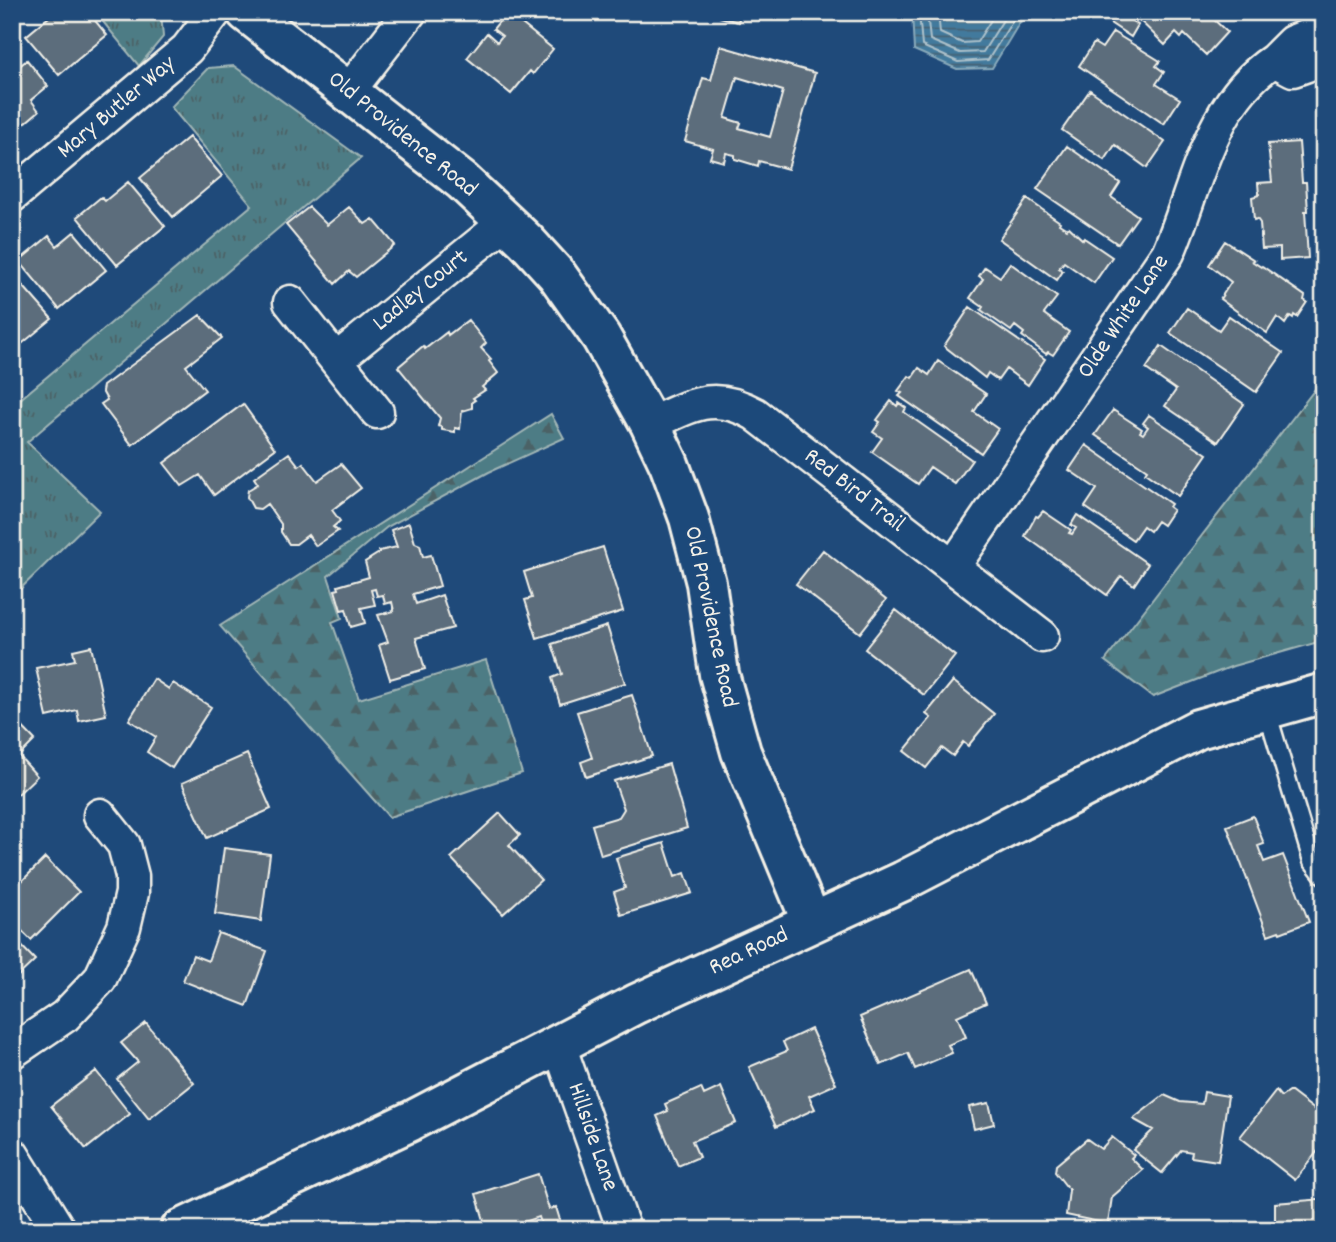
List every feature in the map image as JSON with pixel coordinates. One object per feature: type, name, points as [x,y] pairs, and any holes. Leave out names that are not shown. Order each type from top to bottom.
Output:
[{"type":"main road","name":"Old Providence Road","points":[[246,12],[462,181],[557,275],[601,337],[650,424],[669,464],[689,518],[706,583],[719,674],[741,752],[812,923]]},
{"type":"main road","name":"Rea Road","points":[[187,1228],[411,1121],[636,1004],[903,881],[1198,729],[1324,693]]},
{"type":"street","name":"Mary Butler Way","points":[[12,197],[187,49],[215,12]]},
{"type":"street","points":[[348,92],[411,12]]},
{"type":"street","name":"Olde White Lane","points":[[953,567],[1168,253],[1185,214],[1207,145],[1233,98],[1254,73],[1274,60],[1292,42],[1324,29]]},
{"type":"street","points":[[1274,60],[1293,70],[1324,60]]},
{"type":"street","name":"Ladley Court","points":[[336,360],[506,222]]},
{"type":"street","points":[[290,302],[377,412]]},
{"type":"street","name":"Red Bird Trail","points":[[650,424],[702,401],[721,401],[741,406],[755,414],[1042,636]]},
{"type":"street","points":[[12,1052],[65,1016],[100,979],[124,927],[132,893],[132,876],[124,845],[100,815]]},
{"type":"street","name":"Hillside Lane","points":[[559,1045],[624,1230]]},
{"type":"street","points":[[12,1154],[59,1230]]},
{"type":"lane","points":[[1266,708],[1312,860],[1324,876]]},
{"type":"green space","points":[[95,12],[161,12],[163,37],[139,66]]},
{"type":"green space","points":[[234,66],[361,158],[27,442],[100,511],[12,597],[12,406],[252,205],[171,107],[208,68]]},
{"type":"green space","points":[[1324,327],[1324,628],[1315,643],[1233,666],[1153,697],[1105,661],[1322,380]]},
{"type":"green space","points":[[551,414],[564,438],[489,472],[387,527],[328,576],[342,618],[332,622],[359,699],[486,660],[522,773],[389,817],[220,626]]},
{"type":"water","points":[[912,12],[1026,12],[992,68],[957,69],[914,50]]},
{"type":"building","points":[[55,12],[88,12],[107,35],[59,75],[26,36]]},
{"type":"building","points":[[507,12],[553,49],[533,74],[530,71],[511,94],[467,58],[487,33],[497,42],[502,36],[493,29]]},
{"type":"building","points":[[721,12],[741,12],[738,22],[720,17]]},
{"type":"building","points":[[1118,12],[1138,25],[1131,37],[1110,23]]},
{"type":"building","points":[[1131,12],[1206,12],[1227,32],[1206,55],[1184,34],[1181,38],[1176,33],[1165,45]]},
{"type":"building","points":[[1113,32],[1160,61],[1156,66],[1164,72],[1156,84],[1180,99],[1164,124],[1079,66],[1094,43],[1102,48]]},
{"type":"building","points":[[720,46],[815,73],[788,169],[759,161],[758,166],[735,159],[735,155],[726,153],[724,162],[710,158],[713,149],[685,141],[703,78],[711,80]],"holes":[[[737,77],[783,91],[770,137],[739,128],[741,123],[725,118]]]},
{"type":"building","points":[[27,60],[48,86],[31,100],[39,111],[12,134],[12,72]]},
{"type":"building","points":[[1090,90],[1165,142],[1147,168],[1115,145],[1105,160],[1062,130]]},
{"type":"building","points":[[189,137],[222,176],[173,217],[140,178]]},
{"type":"building","points":[[1299,142],[1302,182],[1306,182],[1308,258],[1280,260],[1280,248],[1262,249],[1260,223],[1257,219],[1254,220],[1252,197],[1259,195],[1258,183],[1272,182],[1268,144]]},
{"type":"building","points":[[1067,146],[1120,183],[1111,197],[1138,216],[1118,244],[1037,189]]},
{"type":"building","points":[[128,182],[165,226],[117,265],[77,217],[101,197],[105,201]]},
{"type":"building","points":[[1027,199],[1060,222],[1059,224],[1067,229],[1069,227],[1083,240],[1084,238],[1112,257],[1094,283],[1064,262],[1059,268],[1063,271],[1057,280],[999,239]]},
{"type":"building","points":[[309,207],[327,225],[349,207],[365,224],[373,219],[395,245],[356,277],[349,271],[335,284],[286,225]]},
{"type":"building","points":[[74,232],[106,270],[59,309],[19,261],[49,236],[57,246]]},
{"type":"building","points":[[1225,241],[1305,296],[1304,300],[1307,302],[1297,317],[1290,316],[1285,324],[1277,317],[1267,333],[1220,299],[1231,282],[1209,265]]},
{"type":"building","points":[[1010,263],[1057,297],[1044,314],[1069,332],[1053,355],[1048,352],[1046,354],[1022,336],[1024,333],[1015,326],[1011,331],[981,310],[983,307],[970,298],[983,279],[979,276],[985,267],[1000,277]]},
{"type":"building","points":[[17,279],[52,319],[12,352],[12,283]]},
{"type":"building","points":[[970,307],[1045,359],[1028,385],[1006,369],[998,380],[988,373],[985,378],[944,346]]},
{"type":"building","points":[[1187,308],[1219,330],[1229,316],[1283,353],[1256,392],[1170,333]]},
{"type":"building","points":[[200,315],[222,338],[186,366],[205,390],[132,445],[101,404],[107,400],[102,391],[103,386]]},
{"type":"building","points":[[468,320],[486,343],[481,348],[498,373],[482,387],[485,390],[473,398],[475,400],[472,402],[472,408],[462,411],[460,429],[455,428],[455,432],[442,430],[442,427],[438,426],[440,418],[398,367],[423,346],[425,349]]},
{"type":"building","points":[[1161,346],[1244,404],[1218,442],[1165,406],[1176,390],[1146,369]]},
{"type":"building","points":[[938,361],[986,394],[974,412],[998,429],[981,453],[899,396],[902,393],[898,391],[909,376],[912,378],[919,368],[929,375]]},
{"type":"building","points":[[891,401],[906,408],[904,412],[972,460],[955,484],[930,467],[918,484],[872,452],[882,438],[873,432],[880,422],[877,420]]},
{"type":"building","points":[[243,404],[275,449],[214,495],[200,475],[182,486],[164,463]]},
{"type":"building","points":[[1113,410],[1142,429],[1140,432],[1143,434],[1148,427],[1143,423],[1149,415],[1207,454],[1178,496],[1145,473],[1147,470],[1095,435]]},
{"type":"building","points":[[1086,445],[1171,504],[1169,507],[1173,510],[1163,525],[1157,521],[1150,531],[1143,526],[1133,540],[1085,507],[1097,489],[1069,470]]},
{"type":"building","points":[[289,453],[299,466],[303,463],[317,481],[341,464],[361,488],[332,510],[340,521],[333,527],[338,531],[316,546],[308,535],[296,544],[289,544],[281,532],[281,524],[267,504],[260,509],[253,508],[247,497],[248,490],[258,484],[254,478]]},
{"type":"building","points":[[1043,511],[1071,530],[1069,533],[1072,534],[1076,528],[1071,525],[1077,515],[1148,564],[1134,585],[1121,576],[1107,595],[1025,536],[1036,516]]},
{"type":"building","points":[[409,523],[423,557],[431,555],[440,586],[413,594],[416,604],[442,595],[453,628],[416,638],[425,669],[390,679],[379,645],[388,642],[378,615],[394,611],[392,602],[385,604],[383,595],[377,596],[375,589],[371,590],[375,605],[361,608],[365,623],[351,627],[346,609],[341,610],[335,590],[339,589],[338,586],[369,577],[365,562],[379,551],[397,547],[391,530]]},
{"type":"building","points":[[603,547],[623,611],[537,638],[525,600],[532,598],[524,572]]},
{"type":"building","points":[[823,550],[886,600],[860,633],[796,584]]},
{"type":"building","points":[[896,610],[955,656],[924,695],[865,649]]},
{"type":"building","points":[[607,626],[625,683],[560,704],[552,678],[562,674],[552,644]]},
{"type":"building","points":[[91,646],[106,715],[79,721],[77,710],[47,717],[36,668],[75,660],[73,650]]},
{"type":"building","points":[[154,679],[169,689],[173,683],[211,707],[172,768],[147,752],[156,737],[129,720]]},
{"type":"building","points":[[953,681],[994,714],[968,746],[963,742],[953,756],[942,748],[926,768],[904,751],[931,718],[926,714]]},
{"type":"building","points":[[632,695],[652,756],[586,777],[581,762],[592,758],[577,712]]},
{"type":"building","points":[[12,716],[35,740],[19,756],[37,776],[13,799]]},
{"type":"building","points":[[247,754],[271,809],[207,838],[182,783]]},
{"type":"building","points":[[669,764],[687,828],[601,855],[592,825],[619,817],[624,809],[614,781]]},
{"type":"building","points":[[500,813],[520,835],[509,845],[541,880],[503,914],[451,858]]},
{"type":"building","points":[[1253,816],[1264,844],[1258,846],[1264,862],[1283,855],[1309,922],[1280,933],[1279,931],[1268,935],[1227,826]]},
{"type":"building","points":[[664,843],[675,877],[685,873],[692,893],[621,915],[614,892],[625,888],[616,858]]},
{"type":"building","points":[[224,848],[270,854],[261,921],[215,914]]},
{"type":"building","points":[[45,858],[79,892],[31,940],[12,921],[12,891]]},
{"type":"building","points":[[218,933],[267,951],[247,1006],[183,981],[193,955],[208,961]]},
{"type":"building","points":[[12,936],[35,960],[12,982]]},
{"type":"building","points":[[971,969],[986,1003],[957,1016],[966,1037],[948,1045],[952,1053],[915,1069],[908,1053],[881,1065],[860,1017]]},
{"type":"building","points":[[146,1023],[194,1083],[149,1119],[117,1079],[138,1062],[121,1043]]},
{"type":"building","points":[[811,1029],[836,1084],[809,1096],[815,1109],[776,1127],[749,1067],[787,1051],[783,1042]]},
{"type":"building","points":[[96,1071],[130,1114],[86,1149],[51,1106]]},
{"type":"building","points":[[721,1087],[736,1123],[692,1141],[699,1157],[678,1166],[657,1116],[668,1111],[665,1104],[701,1088],[704,1095]]},
{"type":"building","points":[[1276,1091],[1281,1097],[1290,1091],[1324,1117],[1324,1143],[1295,1180],[1240,1137]]},
{"type":"building","points":[[1204,1092],[1228,1096],[1218,1161],[1191,1157],[1192,1152],[1181,1150],[1162,1173],[1133,1150],[1153,1130],[1133,1119],[1164,1095],[1180,1102],[1202,1104]]},
{"type":"building","points":[[989,1103],[994,1124],[974,1129],[969,1107]]},
{"type":"building","points":[[1112,1137],[1134,1155],[1131,1158],[1143,1170],[1112,1197],[1108,1224],[1066,1215],[1069,1190],[1055,1172],[1056,1165],[1087,1139],[1101,1149]]},
{"type":"building","points":[[538,1174],[549,1209],[556,1207],[563,1230],[543,1230],[539,1217],[515,1225],[517,1230],[487,1230],[476,1194]]},
{"type":"building","points":[[1324,1199],[1324,1230],[1275,1230],[1275,1203]]}]
